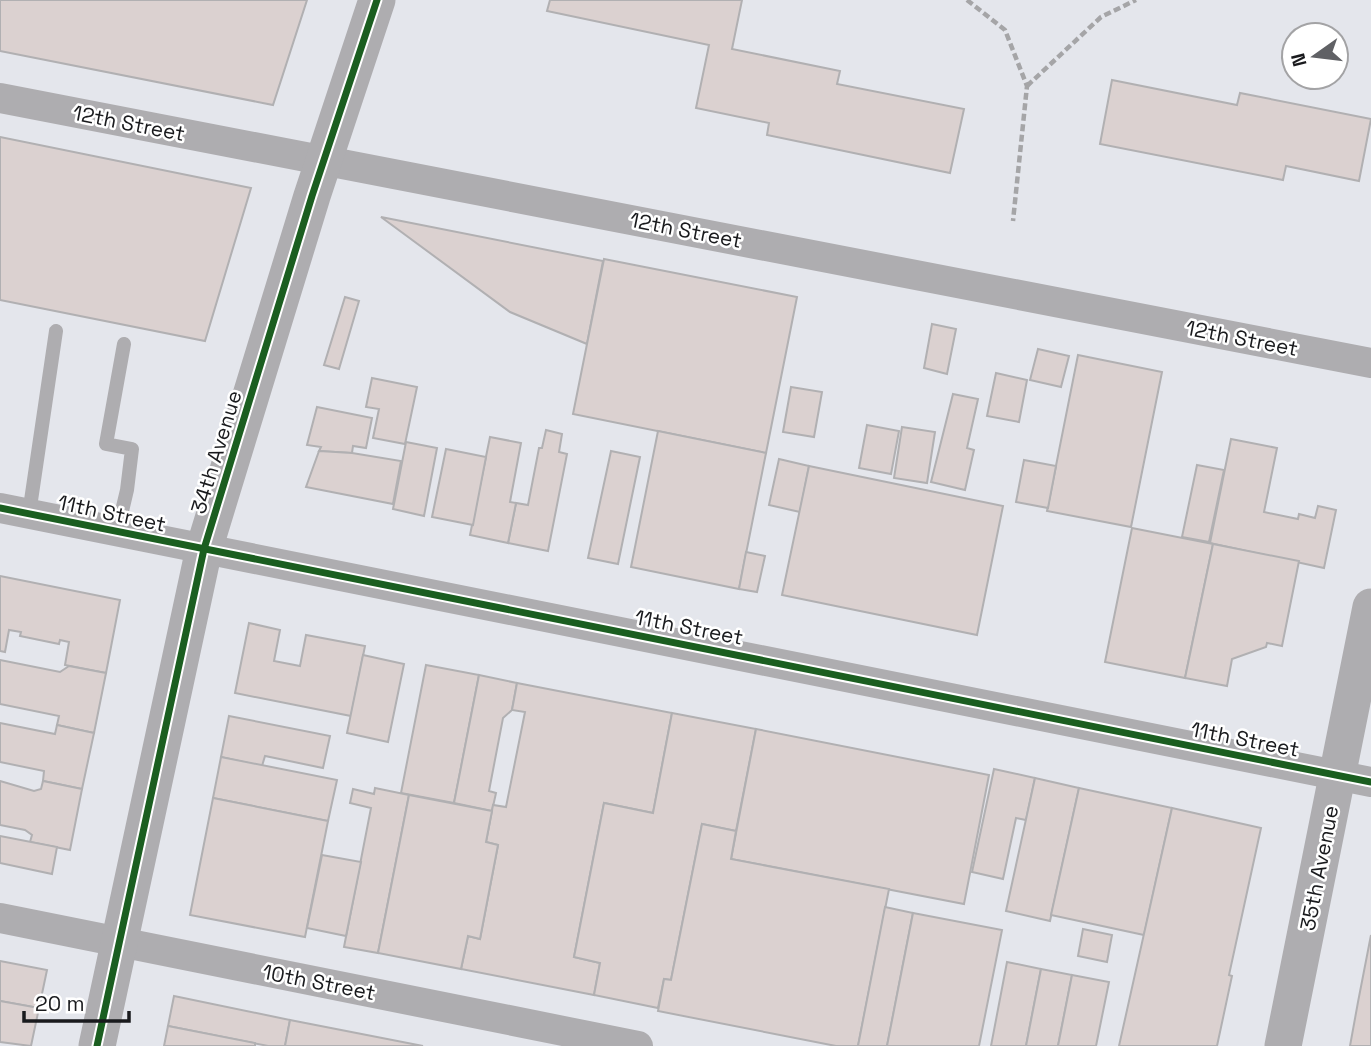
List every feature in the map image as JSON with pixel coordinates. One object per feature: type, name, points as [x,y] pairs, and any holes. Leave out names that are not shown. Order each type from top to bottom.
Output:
[{"type":"street","name":"34th Avenue","points":[[97,1046],[204,549],[324,160],[377,0]]},
{"type":"street","name":"12th Street","points":[[0,98],[1371,363]]},
{"type":"street","name":"11th Street","points":[[14,511],[1354,778]]},
{"type":"street","name":"35th Avenue","points":[[1283,1046],[1354,778],[1371,607]]},
{"type":"street","name":"10th Street","points":[[0,918],[638,1046]]},
{"type":"lane","points":[[14,511],[56,331]]},
{"type":"lane","points":[[117,532],[127,490],[132,449],[106,444],[124,344]]},
{"type":"path","points":[[967,0],[1005,30],[1027,86],[1013,220]]},
{"type":"path","points":[[1027,86],[1101,17],[1136,0]]},
{"type":"building","points":[[0,0],[307,0],[273,105],[0,51]]},
{"type":"building","points":[[550,0],[742,0],[732,49],[840,71],[837,84],[964,109],[950,173],[767,135],[769,123],[696,108],[709,45],[547,11]]},
{"type":"building","points":[[1112,80],[1237,105],[1240,93],[1371,119],[1359,181],[1286,166],[1283,180],[1100,144]]},
{"type":"building","points":[[0,137],[251,188],[205,341],[0,300]]},
{"type":"building","points":[[381,217],[603,261],[587,344],[510,312]]},
{"type":"building","points":[[604,259],[797,297],[766,453],[573,414]]},
{"type":"building","points":[[345,297],[359,301],[339,369],[324,365]]},
{"type":"building","points":[[932,324],[956,329],[947,374],[924,368]]},
{"type":"building","points":[[1038,349],[1069,356],[1061,387],[1030,380]]},
{"type":"building","points":[[1078,355],[1162,372],[1131,527],[1047,511]]},
{"type":"building","points":[[996,373],[1027,380],[1019,422],[987,416]]},
{"type":"building","points":[[372,378],[417,387],[405,444],[373,438],[379,409],[366,407]]},
{"type":"building","points":[[791,387],[822,392],[814,437],[783,432]]},
{"type":"building","points":[[953,394],[978,399],[967,448],[974,450],[965,490],[931,482]]},
{"type":"building","points":[[317,407],[372,418],[366,448],[353,446],[352,453],[319,451],[321,447],[307,445]]},
{"type":"building","points":[[867,425],[899,431],[891,474],[859,468]]},
{"type":"building","points":[[902,427],[935,432],[927,483],[894,478]]},
{"type":"building","points":[[546,430],[562,434],[559,452],[567,454],[548,551],[508,543],[516,503],[528,505],[539,448],[542,448]]},
{"type":"building","points":[[658,431],[766,453],[739,589],[631,567]]},
{"type":"building","points":[[490,437],[521,443],[510,502],[516,503],[508,543],[470,535]]},
{"type":"building","points":[[1231,439],[1277,448],[1264,512],[1298,519],[1299,514],[1315,518],[1318,506],[1336,510],[1324,568],[1210,543]]},
{"type":"building","points":[[406,442],[437,448],[424,516],[393,509]]},
{"type":"building","points":[[446,449],[486,457],[473,525],[432,517]]},
{"type":"building","points":[[319,451],[401,461],[393,504],[306,487]]},
{"type":"building","points":[[611,451],[640,457],[618,564],[588,558]]},
{"type":"building","points":[[779,459],[809,466],[800,512],[769,505]]},
{"type":"building","points":[[1024,460],[1056,466],[1048,508],[1016,502]]},
{"type":"building","points":[[1197,465],[1224,470],[1209,542],[1182,537]]},
{"type":"building","points":[[809,466],[1003,506],[977,635],[782,595]]},
{"type":"building","points":[[1132,528],[1213,544],[1185,678],[1105,662]]},
{"type":"building","points":[[1213,544],[1299,561],[1282,646],[1267,643],[1266,647],[1232,659],[1227,686],[1185,678]]},
{"type":"building","points":[[746,552],[765,556],[757,592],[739,589]]},
{"type":"building","points":[[0,576],[120,600],[106,673],[65,665],[69,642],[60,640],[59,644],[20,636],[21,632],[9,630],[5,652],[0,651]]},
{"type":"building","points":[[249,623],[280,630],[274,661],[300,666],[306,635],[365,646],[351,716],[235,693]]},
{"type":"building","points":[[363,655],[404,664],[388,742],[347,733]]},
{"type":"building","points":[[0,660],[60,672],[69,666],[106,673],[94,733],[57,725],[59,716],[0,704]]},
{"type":"building","points":[[426,665],[479,675],[454,803],[401,793]]},
{"type":"building","points":[[479,675],[517,683],[512,710],[503,718],[489,791],[496,793],[492,811],[454,803]]},
{"type":"building","points":[[517,683],[672,713],[653,813],[604,803],[574,957],[600,963],[594,995],[461,969],[468,936],[480,939],[498,845],[486,842],[493,805],[506,807],[525,712],[512,710]]},
{"type":"building","points":[[672,713],[756,729],[736,831],[702,824],[671,980],[664,979],[658,1008],[594,995],[600,963],[574,957],[604,803],[653,813]]},
{"type":"building","points":[[229,716],[330,736],[323,768],[265,756],[262,766],[221,757]]},
{"type":"building","points":[[0,723],[55,734],[57,725],[94,733],[82,789],[43,781],[44,771],[0,762]]},
{"type":"building","points":[[756,729],[989,775],[964,904],[731,859]]},
{"type":"building","points":[[221,757],[337,780],[328,821],[213,798]]},
{"type":"building","points":[[994,769],[1035,778],[1026,820],[1016,818],[1003,879],[972,872]]},
{"type":"building","points":[[1035,778],[1079,788],[1050,921],[1006,911]]},
{"type":"building","points":[[0,781],[34,791],[41,789],[43,781],[82,789],[70,850],[30,842],[32,835],[25,830],[0,825]]},
{"type":"building","points":[[375,788],[409,795],[378,953],[344,947],[371,808],[350,803],[353,789],[374,794]]},
{"type":"building","points":[[1079,788],[1172,808],[1144,935],[1051,915]]},
{"type":"building","points":[[409,795],[492,811],[486,842],[498,845],[480,939],[468,936],[461,969],[378,953]]},
{"type":"building","points":[[213,798],[328,821],[305,937],[190,915]]},
{"type":"building","points":[[1172,808],[1261,828],[1229,975],[1232,976],[1217,1046],[1119,1046]]},
{"type":"building","points":[[702,824],[736,831],[731,859],[889,889],[858,1046],[836,1046],[658,1011],[664,979],[671,980]]},
{"type":"building","points":[[0,836],[57,847],[52,874],[0,863]]},
{"type":"building","points":[[322,855],[361,862],[346,936],[307,928]]},
{"type":"building","points":[[885,907],[913,913],[887,1046],[858,1046]]},
{"type":"building","points":[[913,913],[1002,930],[979,1046],[887,1046]]},
{"type":"building","points":[[1083,929],[1112,935],[1107,962],[1078,956]]},
{"type":"building","points":[[1371,935],[1371,1046],[1350,1046],[1358,1002]]},
{"type":"building","points":[[0,961],[47,970],[39,1008],[0,1001]]},
{"type":"building","points":[[1007,962],[1041,969],[1026,1046],[991,1046]]},
{"type":"building","points":[[1041,969],[1072,975],[1058,1046],[1026,1046]]},
{"type":"building","points":[[1072,975],[1109,982],[1096,1046],[1058,1046]]},
{"type":"building","points":[[174,996],[290,1020],[285,1046],[268,1046],[168,1026]]},
{"type":"building","points":[[0,1001],[39,1008],[31,1046],[0,1042]]},
{"type":"building","points":[[290,1020],[423,1046],[285,1046]]},
{"type":"building","points":[[168,1026],[255,1043],[255,1046],[164,1046]]},
{"type":"cycle path","points":[[97,1046],[204,549],[312,196],[377,0]]},
{"type":"cycle path","points":[[0,508],[1371,782]]}]
